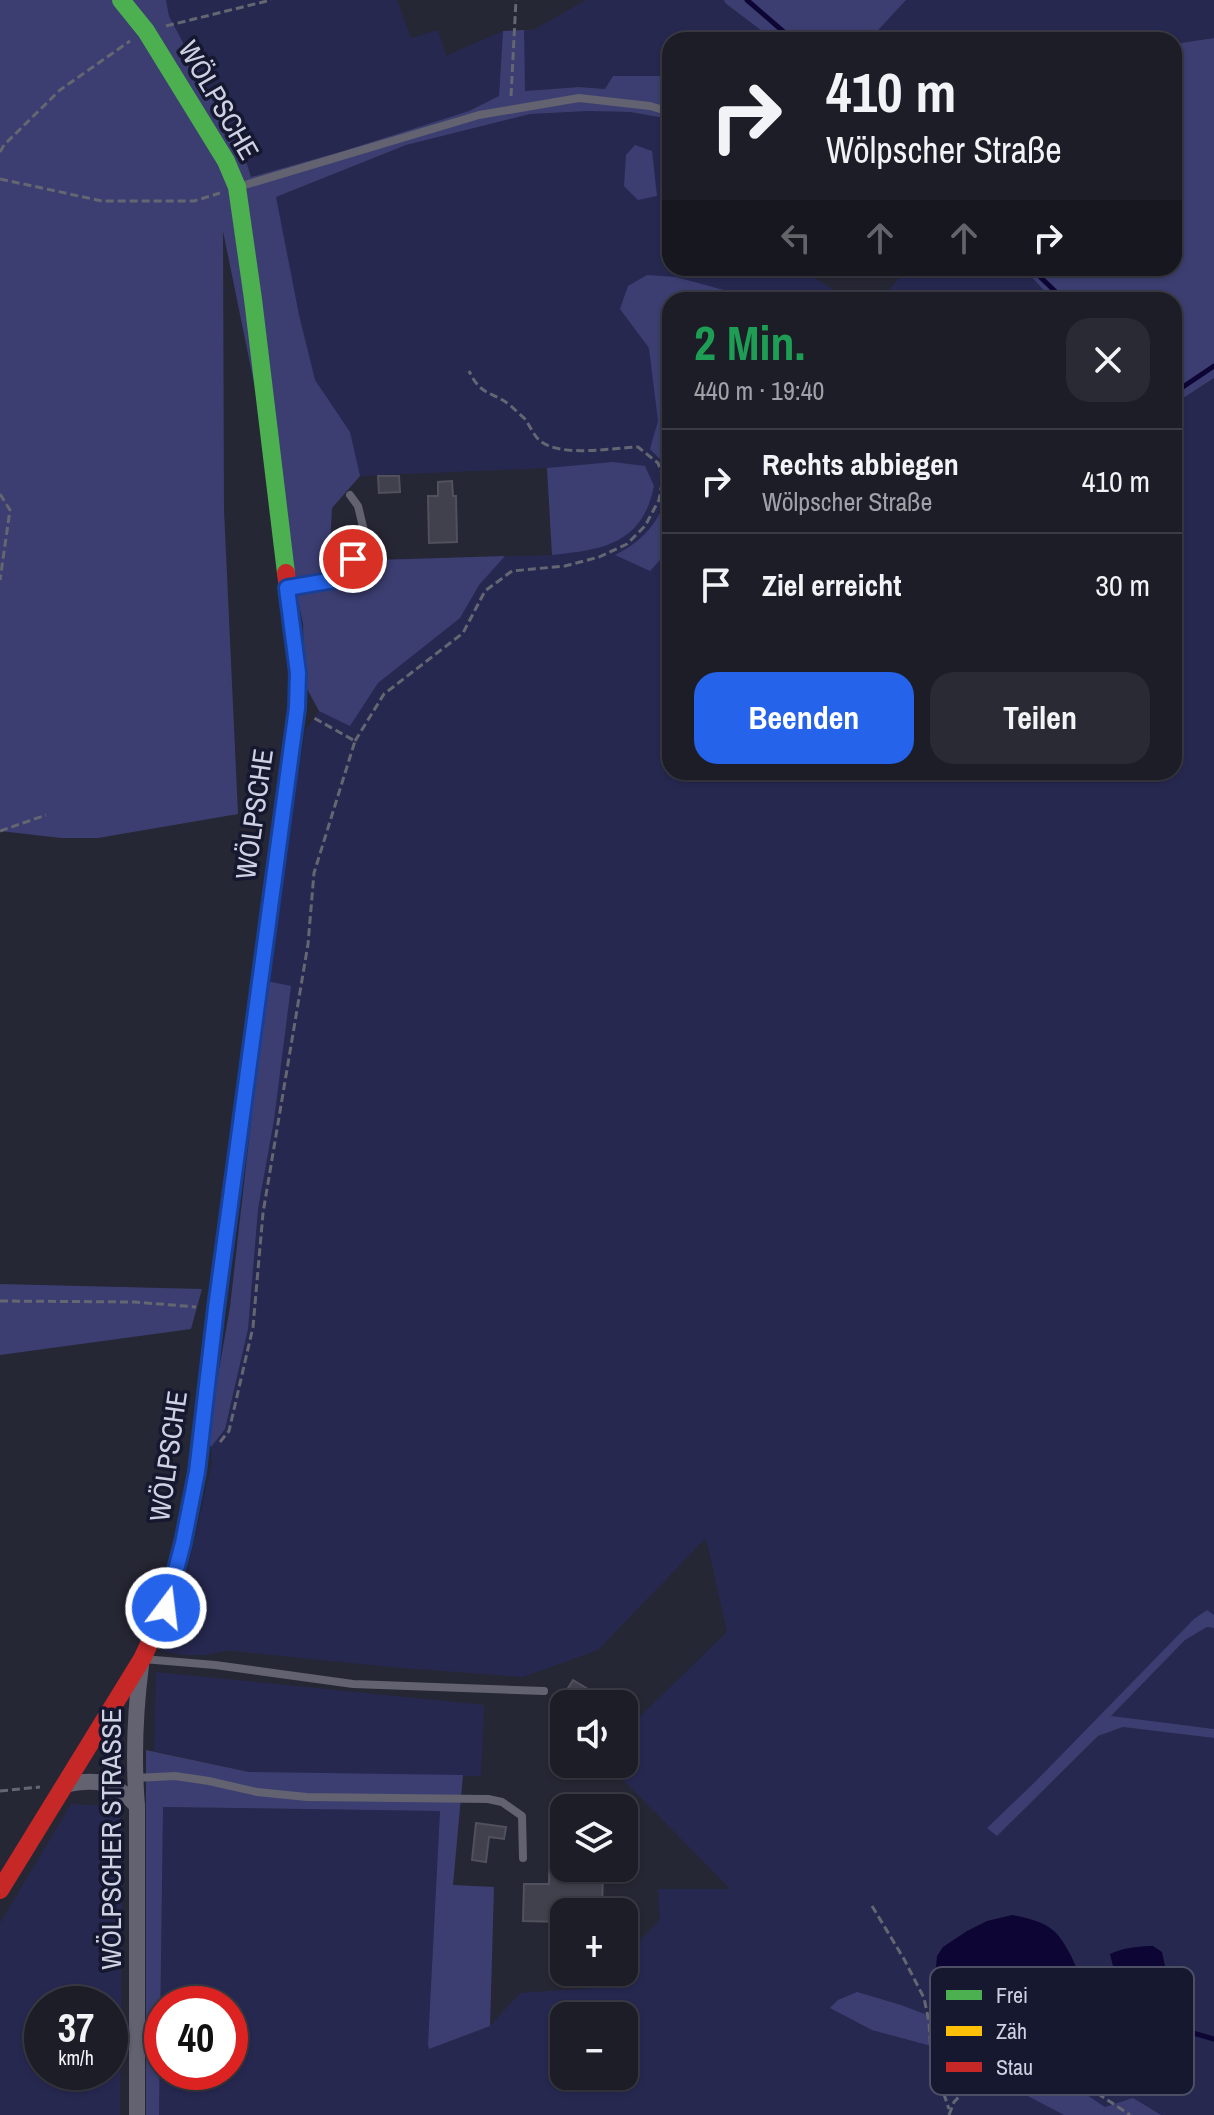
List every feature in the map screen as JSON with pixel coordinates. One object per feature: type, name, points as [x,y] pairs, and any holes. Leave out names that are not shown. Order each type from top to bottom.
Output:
[{"type":"street","name":"WÖLPSCHE","points":[[0,1890],[142,1659],[166,1608],[183,1543],[197,1472],[216,1308],[297,708],[298,673],[237,187],[226,161],[146,31],[121,0]]},
{"type":"street","name":"WÖLPSCHER STRASSE","points":[[137,2115],[135,1710],[142,1659]]},
{"type":"street","points":[[64,1785],[88,1782],[112,1785],[137,1806]]},
{"type":"lane","points":[[237,187],[479,115],[579,98],[662,110]]},
{"type":"lane","points":[[287,588],[334,580],[353,559],[364,531],[358,506],[350,495]]},
{"type":"lane","points":[[142,1659],[215,1665],[353,1684],[544,1691]]},
{"type":"lane","points":[[135,1778],[175,1776],[257,1792],[307,1797],[488,1799],[502,1802],[522,1816],[523,1858]]},
{"type":"path","points":[[0,152],[60,90],[146,31],[271,0]]},
{"type":"path","points":[[510,110],[516,0]]},
{"type":"path","points":[[0,179],[102,201],[194,201],[237,187]]},
{"type":"path","points":[[469,371],[476,386],[485,394],[507,403],[524,419],[537,438],[552,448],[571,451],[638,447],[658,463],[662,474]]},
{"type":"path","points":[[197,1472],[229,1431],[253,1327],[263,1213],[308,944],[314,873],[355,741],[384,694],[463,633],[485,591],[512,571],[565,566],[599,557],[627,544],[645,526],[659,500],[662,483]]},
{"type":"path","points":[[0,494],[10,510],[0,580]]},
{"type":"path","points":[[297,708],[355,741]]},
{"type":"path","points":[[0,831],[46,815]]},
{"type":"path","points":[[0,1301],[135,1302],[216,1308]]},
{"type":"path","points":[[0,1791],[64,1785]]},
{"type":"path","points":[[872,1906],[924,1998],[930,2039]]},
{"type":"path","points":[[950,2113],[961,2095]]},
{"type":"path","points":[[1100,2095],[1130,2115]]},
{"type":"shaded area","points":[[0,0],[166,0],[169,16],[246,161],[251,177],[469,111],[499,96],[503,31],[524,30],[525,91],[579,87],[605,89],[613,76],[662,76],[662,118],[630,112],[530,114],[406,145],[276,197],[315,380],[350,432],[360,476],[332,508],[329,565],[367,582],[376,560],[505,556],[479,585],[460,618],[378,683],[350,726],[319,711],[305,685],[303,624],[223,231],[224,510],[238,814],[98,838],[61,838],[0,831]]},
{"type":"shaded area","points":[[166,0],[397,0],[411,38],[438,30],[446,56],[503,31],[499,96],[469,111],[251,177],[246,161],[169,16]]},
{"type":"shaded area","points":[[586,0],[724,0],[763,32],[662,32],[662,76],[613,76],[605,89],[579,87],[524,91],[524,30],[533,30]]},
{"type":"shaded area","points":[[724,0],[906,0],[876,32],[763,32]]},
{"type":"shaded area","points":[[906,0],[1214,0],[1214,38],[1182,43],[1182,32],[876,32]]},
{"type":"shaded area","points":[[1214,38],[1214,378],[1182,399],[1182,292],[1046,292],[1030,276],[1182,276],[1182,43]]},
{"type":"shaded area","points":[[630,112],[662,118],[662,276],[812,276],[837,292],[662,292],[662,780],[1182,780],[1182,399],[1214,378],[1214,1615],[1207,1610],[1194,1619],[1047,1787],[1098,1736],[1123,1727],[1214,1738],[1214,2115],[159,2115],[159,2090],[248,2090],[248,1986],[161,1986],[163,1807],[440,1811],[428,2044],[490,2026],[520,1993],[596,1986],[638,1986],[638,1943],[660,1920],[658,1889],[730,1889],[622,1778],[638,1778],[638,1718],[727,1632],[706,1538],[598,1650],[523,1677],[232,1651],[195,1655],[161,1650],[183,1591],[212,1463],[207,1438],[230,1307],[267,981],[305,731],[319,711],[376,560],[552,555],[547,468],[360,476],[335,451],[300,442],[276,197],[406,145],[530,114]]},
{"type":"shaded area","points":[[635,145],[652,151],[657,196],[638,200],[624,186],[626,155]]},
{"type":"shaded area","points":[[647,275],[676,277],[731,292],[662,292],[662,461],[650,449],[658,421],[649,348],[620,309],[628,286]]},
{"type":"shaded area","points":[[900,276],[1030,276],[1045,292],[888,292]]},
{"type":"shaded area","points":[[613,462],[645,466],[654,486],[638,523],[629,533],[606,545],[552,555],[547,468]]},
{"type":"shaded area","points":[[662,508],[662,558],[650,571],[615,555],[641,538]]},
{"type":"shaded area","points":[[267,981],[291,986],[274,1120],[258,1209],[248,1329],[225,1429],[211,1447],[207,1438],[230,1307]]},
{"type":"shaded area","points":[[0,1284],[202,1289],[191,1329],[0,1355]]},
{"type":"shaded area","points":[[1207,1610],[1214,1615],[1214,1628],[1207,1627],[1185,1640],[1111,1716],[1214,1729],[1214,1738],[1123,1727],[1098,1736],[997,1836],[987,1828],[1194,1619]]},
{"type":"shaded area","points":[[1207,1627],[1214,1628],[1214,1729],[1110,1717],[1185,1640]]},
{"type":"shaded area","points":[[156,1672],[484,1705],[481,1776],[249,1772],[154,1751]]},
{"type":"shaded area","points":[[146,1750],[249,1772],[463,1775],[453,1885],[494,1887],[490,2026],[429,2049],[440,1811],[163,1807],[161,1986],[146,1986]]},
{"type":"shaded area","points":[[71,1804],[113,1806],[123,1823],[121,1986],[24,1986],[24,2090],[120,2090],[120,2115],[0,2115],[0,1923]]},
{"type":"shaded area","points":[[1012,1915],[1034,1920],[1054,1931],[1076,1967],[936,1967],[937,1956],[943,1947],[987,1921]]},
{"type":"shaded area","points":[[1153,1946],[1162,1952],[1166,1967],[1113,1967],[1110,1954]]},
{"type":"shaded area","points":[[857,1992],[930,2016],[930,2046],[872,2030],[830,2008],[838,2000]]},
{"type":"shaded area","points":[[146,2090],[159,2090],[159,2115],[146,2115]]},
{"type":"shaded area","points":[[1026,2095],[1087,2095],[1105,2107],[1133,2098],[1161,2115],[1064,2115]]},
{"type":"building","points":[[378,476],[399,476],[400,492],[379,493]]},
{"type":"building","points":[[452,481],[453,496],[456,496],[457,542],[429,543],[428,496],[438,496],[438,482]]},
{"type":"building","points":[[573,1680],[590,1690],[567,1690]]},
{"type":"building","points":[[476,1823],[506,1827],[504,1839],[489,1837],[486,1862],[472,1860]]},
{"type":"building","points":[[550,1833],[550,1882],[603,1882],[602,1898],[550,1898],[550,1922],[523,1921],[524,1884],[549,1884]]},
{"type":"waterway","points":[[747,0],[784,32]]},
{"type":"waterway","points":[[1039,276],[1056,292]]},
{"type":"waterway","points":[[1182,388],[1214,366]]},
{"type":"waterway","points":[[1194,2033],[1214,2039]]},
{"type":"traffic: fast","points":[[121,0],[146,31],[226,161],[237,187],[286,573]]},
{"type":"traffic: slow","points":[[184,1536],[197,1472],[270,906]]},
{"type":"traffic: jam","points":[[270,906],[297,708],[298,673],[286,573]]},
{"type":"traffic: jam","points":[[0,1890],[142,1659],[166,1608],[184,1536]]},
{"type":"route","points":[[166,1608],[197,1472],[216,1308],[297,708],[298,673],[287,588],[334,580],[353,559]]}]
